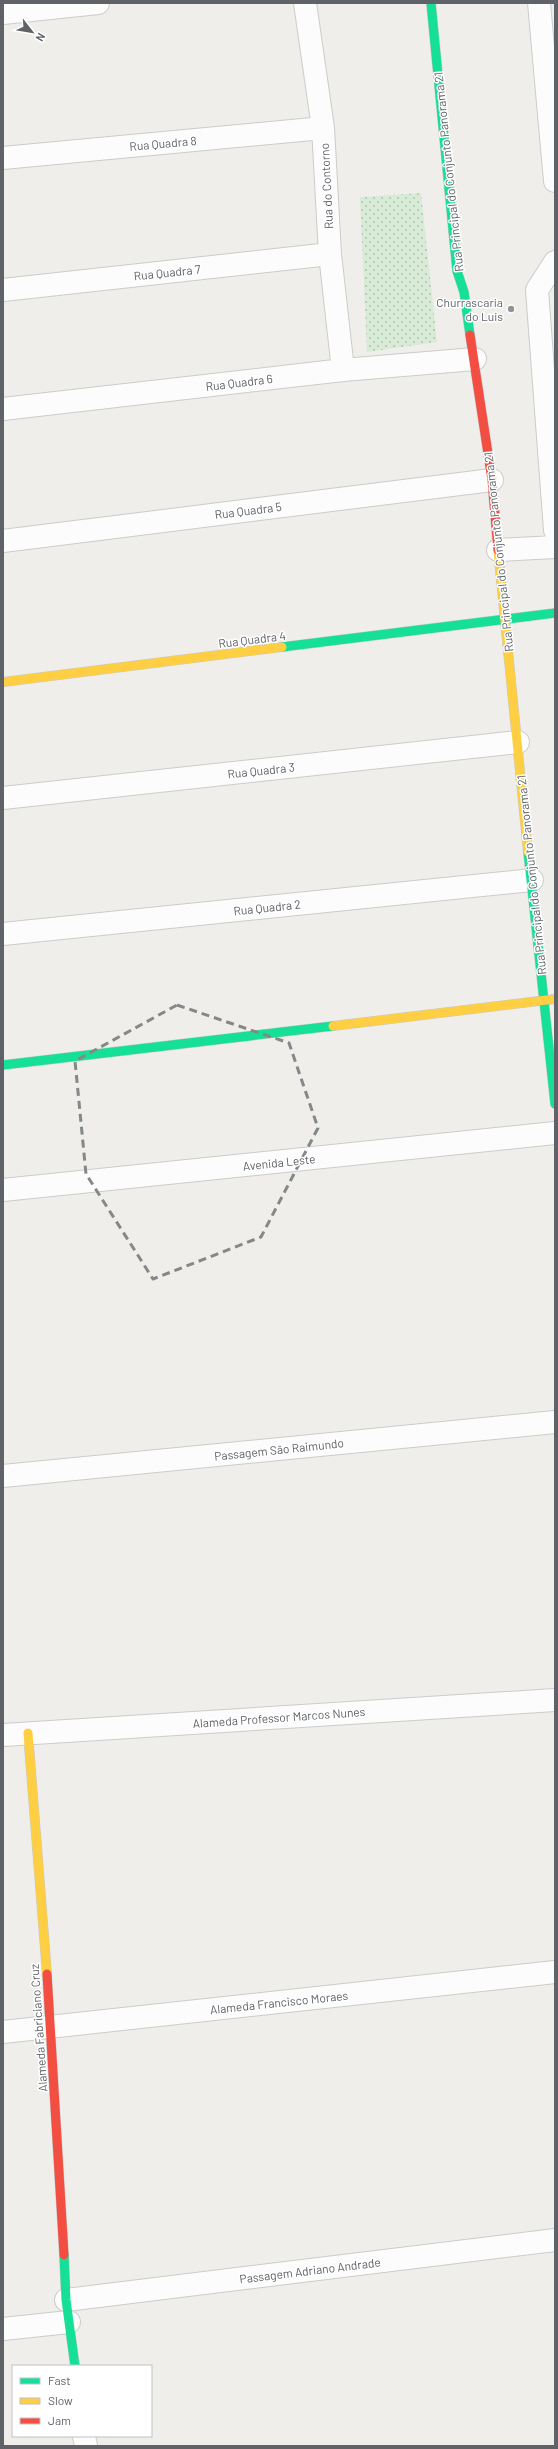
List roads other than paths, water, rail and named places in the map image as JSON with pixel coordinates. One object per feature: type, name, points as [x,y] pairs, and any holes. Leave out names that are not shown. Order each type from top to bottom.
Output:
[{"type":"street","points":[[3,12],[98,3]]},
{"type":"street","name":"Rua do Contorno","points":[[305,3],[323,128],[330,254],[343,370]]},
{"type":"street","name":"Rua Principal do Conjunto Panorama 21","points":[[431,3],[457,271],[464,292],[492,480],[504,620],[518,742],[543,1001],[553,1065],[555,1104]]},
{"type":"street","points":[[539,3],[555,181]]},
{"type":"street","name":"Rua Quadra 8","points":[[3,158],[323,128]]},
{"type":"street","name":"Rua Quadra 7","points":[[3,290],[330,254]]},
{"type":"street","points":[[555,262],[546,290],[555,530]]},
{"type":"street","name":"Rua Quadra 6","points":[[3,409],[343,370],[474,359]]},
{"type":"street","name":"Rua Quadra 5","points":[[3,541],[492,480]]},
{"type":"street","points":[[498,550],[555,547]]},
{"type":"street","points":[[504,620],[555,613]]},
{"type":"street","name":"Rua Quadra 4","points":[[3,682],[504,620]]},
{"type":"street","name":"Rua Quadra 3","points":[[3,798],[518,742]]},
{"type":"street","name":"Rua Quadra 2","points":[[3,934],[532,880]]},
{"type":"street","points":[[3,1065],[555,999]]},
{"type":"street","name":"Avenida Leste","points":[[3,1190],[555,1133]]},
{"type":"street","name":"Passagem São Raimundo","points":[[3,1476],[555,1422]]},
{"type":"street","name":"Alameda Professor Marcos Nunes","points":[[3,1735],[555,1700]]},
{"type":"street","name":"Alameda Fabriciano Cruz","points":[[28,1733],[51,2028],[66,2300],[69,2322]]},
{"type":"street","name":"Alameda Francisco Moraes","points":[[3,2032],[51,2028],[555,1972]]},
{"type":"street","name":"Passagem Adriano Andrade","points":[[66,2300],[555,2240]]},
{"type":"street","points":[[3,2329],[69,2322],[75,2365]]},
{"type":"place","name":"Churrascaria do Luis","points":[[511,309]]}]
